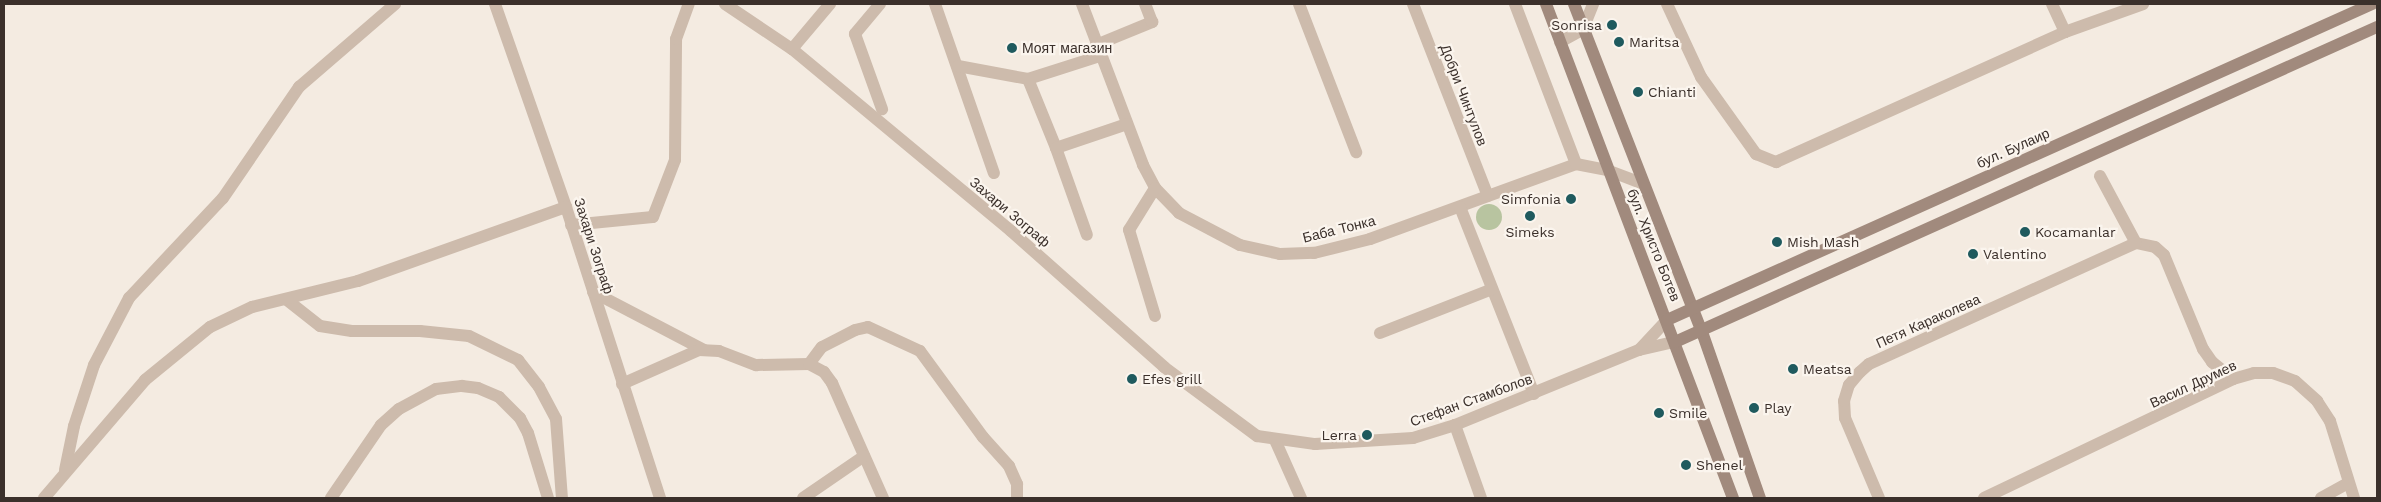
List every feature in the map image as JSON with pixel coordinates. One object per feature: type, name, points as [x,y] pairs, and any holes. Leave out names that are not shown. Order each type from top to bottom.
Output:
[{"type":"main road","name":"бул. Христо Ботев","points":[[1546,4],[1733,498]]},
{"type":"main road","name":"бул. Христо Ботев","points":[[1574,4],[1701,329],[1760,498]]},
{"type":"main road","name":"бул. Булаир","points":[[1667,320],[2372,4]]},
{"type":"main road","points":[[1675,342],[2377,27]]},
{"type":"street","points":[[65,470],[74,426],[94,365],[128,298],[223,198],[300,87],[395,4]]},
{"type":"street","name":"Захари Зограф","points":[[496,4],[572,225],[660,498]]},
{"type":"street","points":[[572,225],[653,217],[675,160],[676,39],[689,4]]},
{"type":"street","name":"Захари Зограф","points":[[724,4],[792,49],[915,149],[1164,367],[1257,436],[1275,440]]},
{"type":"street","points":[[792,49],[830,4]]},
{"type":"street","points":[[880,4],[855,34],[882,108]]},
{"type":"street","points":[[935,4],[994,173]]},
{"type":"street","name":"Баба Тонка","points":[[1082,4],[1127,124],[1155,188],[1179,213],[1224,238],[1280,254],[1314,253],[1370,239],[1576,164]]},
{"type":"street","points":[[958,66],[1028,79],[1098,50],[1152,22],[1144,4]]},
{"type":"street","points":[[1299,4],[1356,152]]},
{"type":"street","name":"Добри Чинтулов","points":[[1413,4],[1488,196]]},
{"type":"street","points":[[1515,4],[1576,164],[1608,170],[1643,184]]},
{"type":"street","points":[[1560,42],[1583,29],[1593,4]]},
{"type":"street","points":[[1668,4],[1701,77],[1756,154],[1765,160],[1785,159],[1858,124],[2065,32],[2140,4]]},
{"type":"street","points":[[2052,4],[2065,32]]},
{"type":"street","points":[[1028,79],[1056,148],[1087,235]]},
{"type":"street","points":[[1056,148],[1127,124]]},
{"type":"street","points":[[2100,176],[2136,242],[2155,247],[2164,255],[2203,349],[2212,362],[2233,379]]},
{"type":"street","points":[[1155,188],[1129,230],[1155,316]]},
{"type":"street","points":[[44,498],[65,470],[145,380],[175,352],[210,327],[252,307],[287,300],[358,281],[566,207]]},
{"type":"street","points":[[1460,207],[1534,394]]},
{"type":"street","name":"Петя Караколева","points":[[1879,498],[1845,418],[1844,401],[1849,385],[1860,372],[1869,364],[2136,242]]},
{"type":"street","points":[[1380,333],[1492,290]]},
{"type":"street","points":[[593,292],[704,350]]},
{"type":"street","points":[[287,300],[320,326],[352,331],[420,331],[469,336],[518,360],[539,387],[556,419],[562,498]]},
{"type":"street","name":"Стефан Стамболов","points":[[1639,350],[1667,320]]},
{"type":"street","points":[[809,364],[822,347],[855,330],[868,327],[920,352],[984,438],[1010,466],[1017,484],[1017,498]]},
{"type":"street","name":"Стефан Стамболов","points":[[1275,440],[1315,444],[1385,442],[1413,438],[1455,425],[1639,350],[1675,342]]},
{"type":"street","points":[[622,384],[685,355],[704,350],[719,350],[756,365],[809,364],[824,372],[832,383],[883,498]]},
{"type":"street","name":"Васил Друмев","points":[[1986,498],[2233,379],[2254,373],[2273,373],[2295,381],[2306,390],[2330,421],[2354,498]]},
{"type":"street","points":[[331,498],[381,425],[399,409],[436,389],[462,386],[478,388],[499,397],[520,418],[528,433],[548,498]]},
{"type":"street","points":[[1455,425],[1481,498]]},
{"type":"street","points":[[1275,440],[1298,498]]},
{"type":"street","points":[[803,498],[864,456]]},
{"type":"street","points":[[2321,498],[2348,483]]},
{"type":"green space","points":[[1489,204],[1498,208],[1502,217],[1498,226],[1489,230],[1480,226],[1476,217],[1480,208]]},
{"type":"place","name":"Sonrisa","points":[[1612,25]]},
{"type":"place","name":"Maritsa","points":[[1619,42]]},
{"type":"place","name":"Моят магазин","points":[[1012,48]]},
{"type":"place","name":"Chianti","points":[[1638,92]]},
{"type":"place","name":"Simfonia","points":[[1571,199]]},
{"type":"place","name":"Simeks","points":[[1530,216]]},
{"type":"place","name":"Kocamanlar","points":[[2025,232]]},
{"type":"place","name":"Mish Mash","points":[[1777,242]]},
{"type":"place","name":"Valentino","points":[[1973,254]]},
{"type":"place","name":"Meatsa","points":[[1793,369]]},
{"type":"place","name":"Efes grill","points":[[1132,379]]},
{"type":"place","name":"Play","points":[[1754,408]]},
{"type":"place","name":"Smile","points":[[1659,413]]},
{"type":"place","name":"Lerra","points":[[1367,435]]},
{"type":"place","name":"Shenel","points":[[1686,465]]}]
